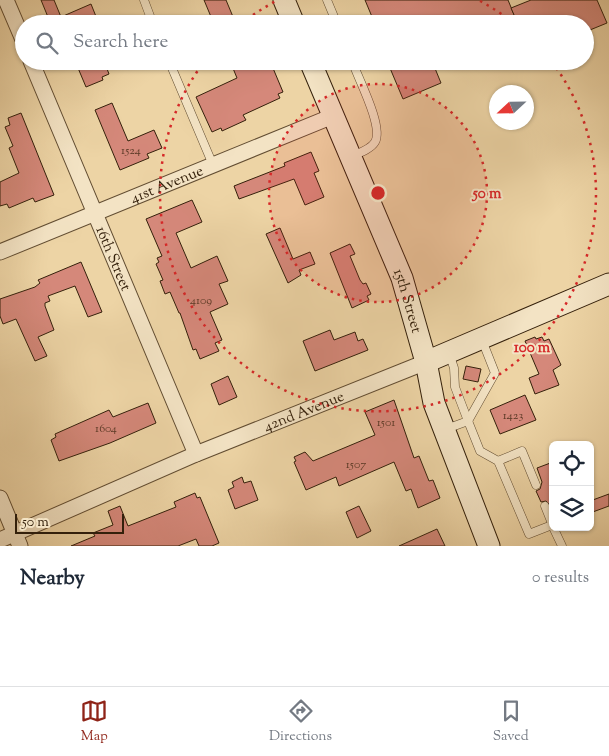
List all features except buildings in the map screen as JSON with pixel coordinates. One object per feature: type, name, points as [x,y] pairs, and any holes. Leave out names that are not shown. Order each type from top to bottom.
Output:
[{"type":"main road","points":[[284,0],[290,15]]},
{"type":"main road","name":"15th Street","points":[[314,70],[402,278],[426,362],[434,403],[489,546]]},
{"type":"main road","name":"42nd Avenue","points":[[426,362],[609,284]]},
{"type":"street","points":[[6,0],[15,21]]},
{"type":"street","name":"16th Street","points":[[35,70],[196,454]]},
{"type":"street","name":"41st Avenue","points":[[0,252],[333,116]]},
{"type":"street","name":"42nd Avenue","points":[[0,540],[17,540],[196,454],[426,362]]},
{"type":"street","points":[[0,498],[17,540]]},
{"type":"lane","points":[[144,0],[150,15]]},
{"type":"lane","points":[[328,0],[334,15]]},
{"type":"lane","points":[[173,70],[213,165]]},
{"type":"lane","points":[[350,157],[372,145],[377,134],[375,120],[356,70]]},
{"type":"lane","points":[[444,430],[468,420],[495,373],[482,339]]},
{"type":"lane","points":[[449,353],[454,368],[455,387],[480,451],[498,461],[529,534],[549,527]]},
{"type":"lane","points":[[498,461],[522,452],[536,485]]},
{"type":"lane","points":[[545,506],[549,516]]},
{"type":"lane","points":[[555,531],[562,546]]}]
